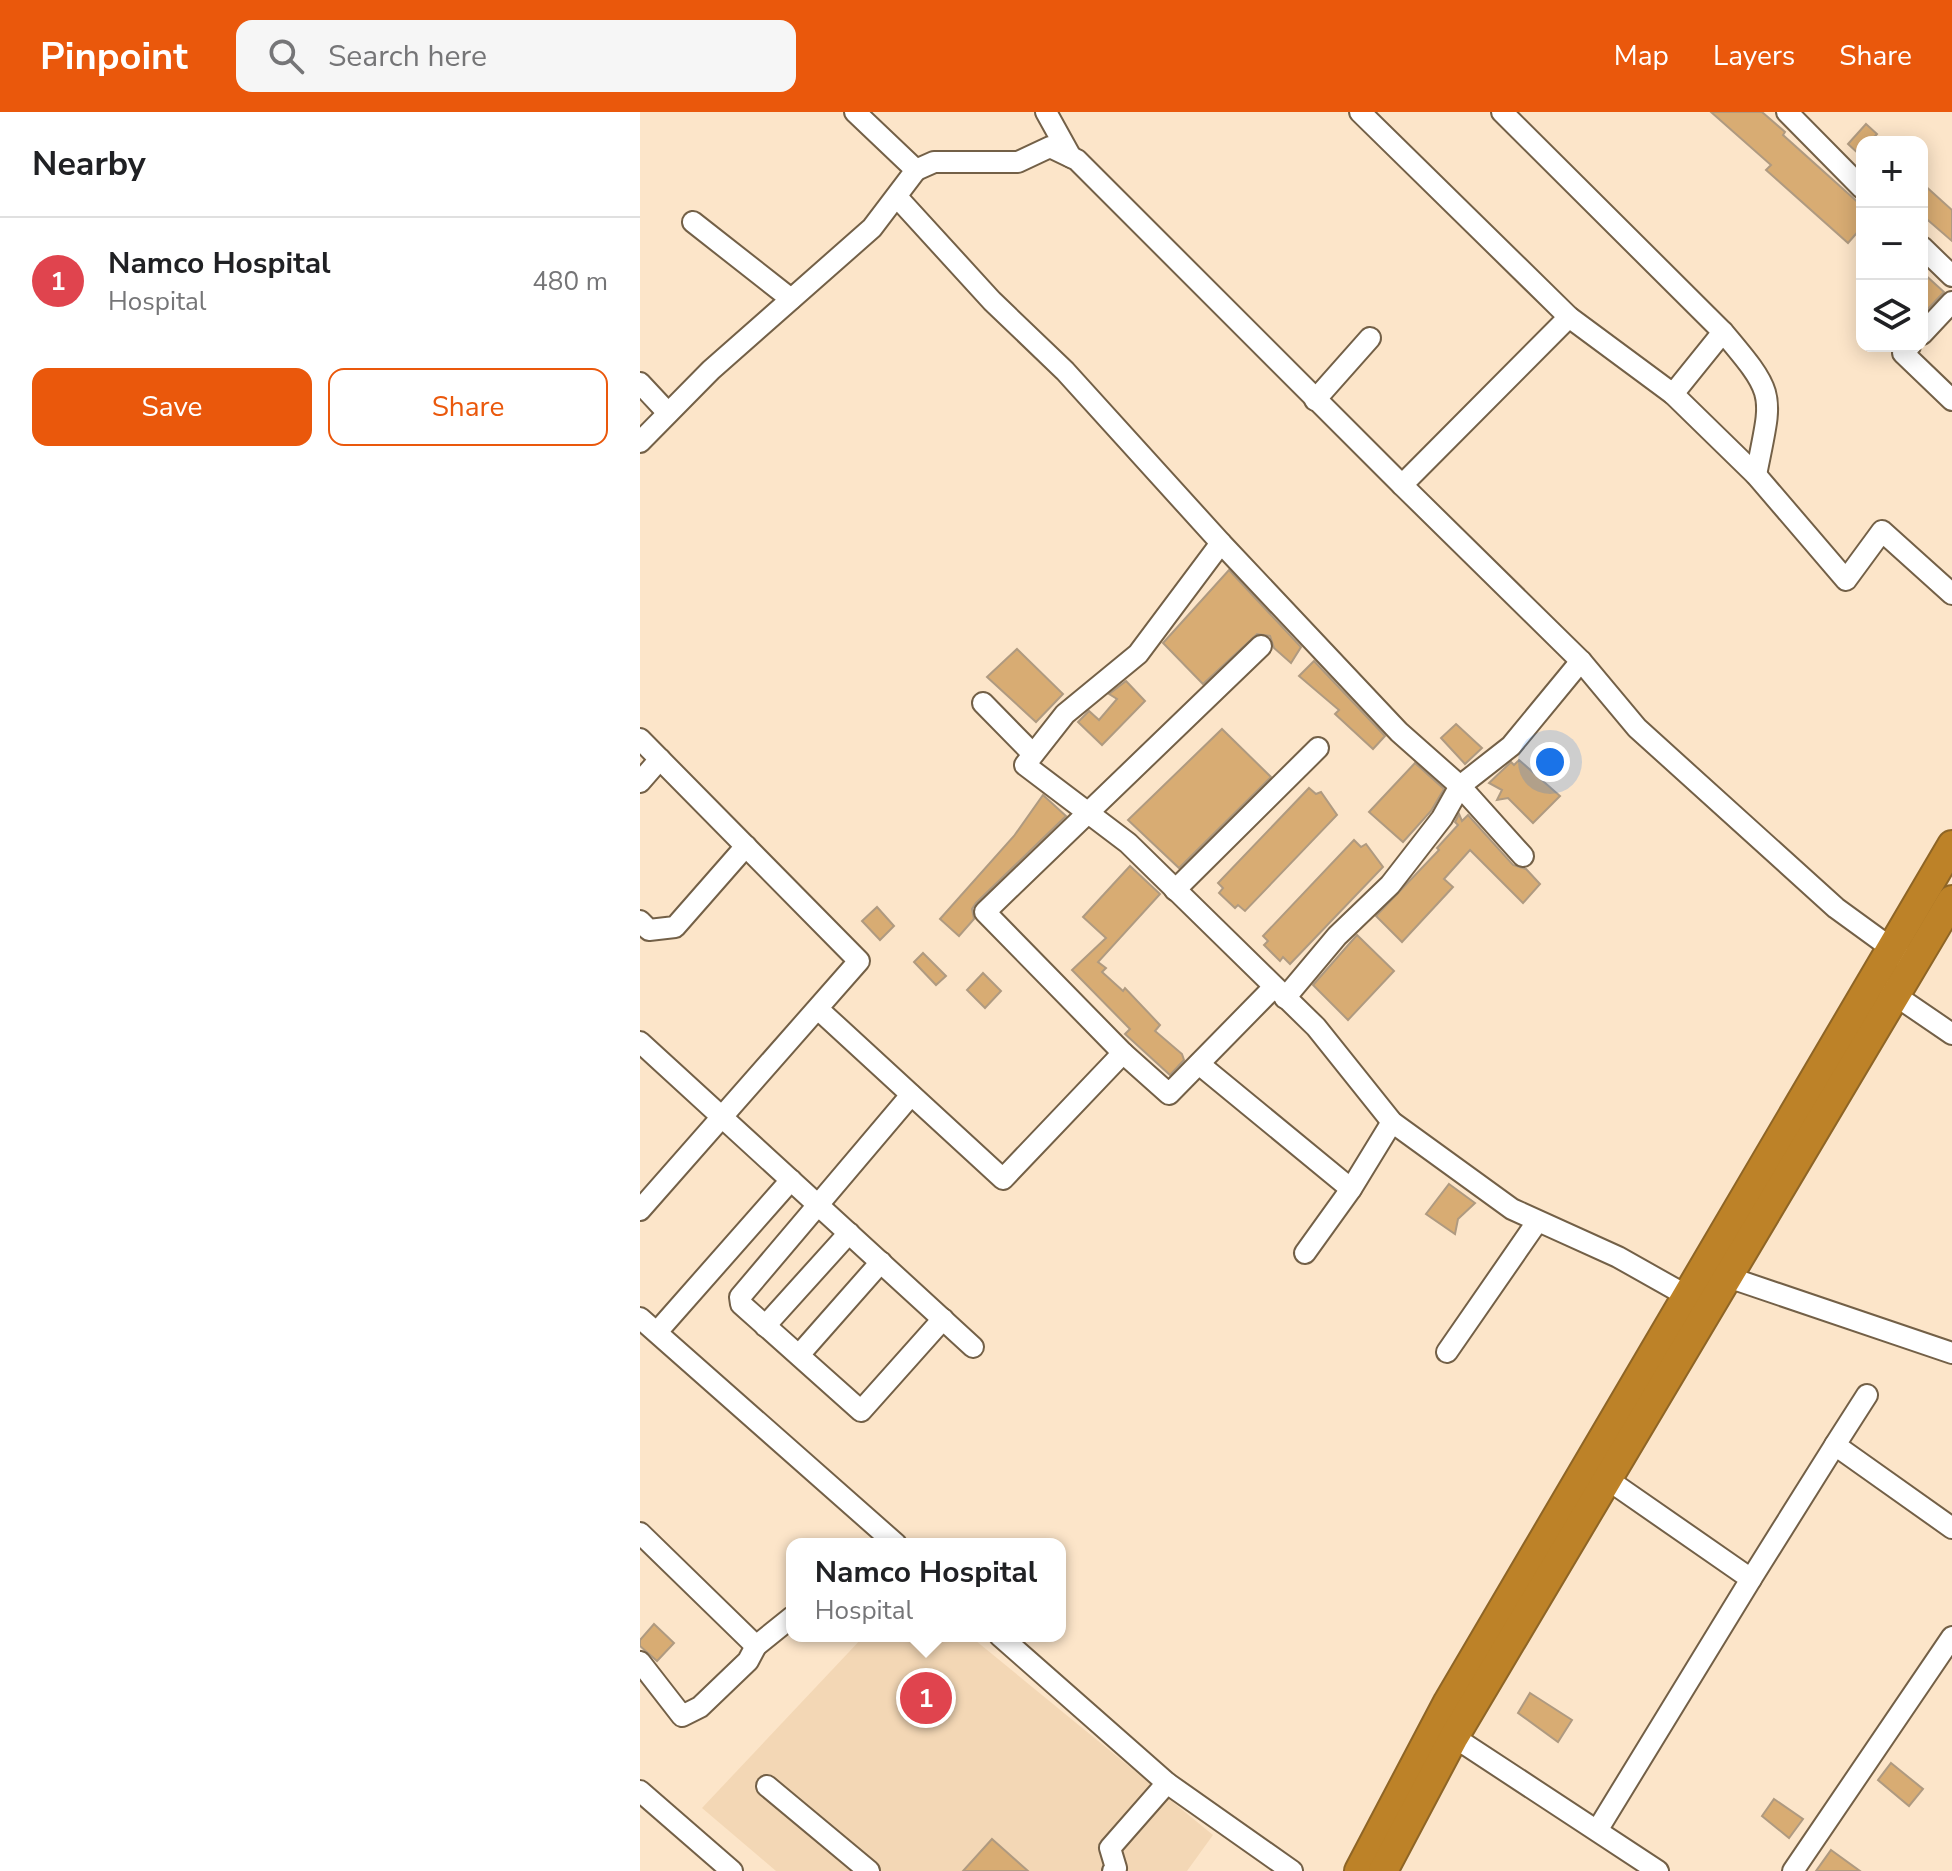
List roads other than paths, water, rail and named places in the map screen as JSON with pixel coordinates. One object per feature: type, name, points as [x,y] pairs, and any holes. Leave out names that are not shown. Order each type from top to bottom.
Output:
[{"type":"highway","points":[[1359,1871],[1454,1737],[1607,1479],[1716,1273],[1904,957],[1952,845]]},
{"type":"highway","points":[[1904,957],[1952,900]]},
{"type":"highway","points":[[1383,1871],[1448,1702],[1699,1303]]},
{"type":"street","points":[[855,112],[916,170]]},
{"type":"street","points":[[1046,112],[1071,157],[1581,661],[1637,728],[1836,908],[1904,957]]},
{"type":"street","points":[[1360,112],[1569,317],[1673,394],[1756,475],[1846,580],[1882,531],[1952,594]]},
{"type":"street","points":[[1502,112],[1723,332],[1762,379],[1769,407],[1756,475]]},
{"type":"street","points":[[1787,112],[1856,182]]},
{"type":"street","points":[[640,442],[791,299],[872,228],[916,170],[934,162],[1018,162],[1050,147],[1071,157]]},
{"type":"street","points":[[897,197],[992,301],[1065,371],[1399,732],[1460,786],[1523,856]]},
{"type":"street","points":[[693,222],[791,299]]},
{"type":"street","points":[[1928,253],[1952,276]]},
{"type":"street","points":[[1928,328],[1952,302]]},
{"type":"street","points":[[1402,485],[1569,317]]},
{"type":"street","points":[[1673,394],[1723,332]]},
{"type":"street","points":[[1315,400],[1370,338]]},
{"type":"street","points":[[1904,352],[1952,400]]},
{"type":"street","points":[[640,383],[668,413]]},
{"type":"street","points":[[1221,543],[1138,654],[1065,714],[1025,765],[1128,843],[1316,1027],[1392,1122],[1512,1209],[1618,1257],[1699,1303]]},
{"type":"street","points":[[1261,646],[985,912],[1123,1053],[1169,1094],[1390,885],[1442,818],[1460,786],[1511,746],[1581,661]]},
{"type":"street","points":[[983,703],[1033,754]]},
{"type":"street","points":[[640,739],[859,961],[640,1210]]},
{"type":"street","points":[[1175,890],[1318,748]]},
{"type":"street","points":[[640,782],[660,759]]},
{"type":"street","points":[[640,921],[649,930],[675,927],[746,846]]},
{"type":"street","points":[[1885,989],[1952,1034]]},
{"type":"street","points":[[818,1009],[1003,1179],[1123,1053]]},
{"type":"street","points":[[640,1042],[973,1347]]},
{"type":"street","points":[[1199,1064],[1351,1189]]},
{"type":"street","points":[[911,1095],[816,1203],[740,1297],[741,1304],[861,1411],[943,1319]]},
{"type":"street","points":[[1305,1253],[1351,1189],[1392,1122]]},
{"type":"street","points":[[657,1332],[791,1180]]},
{"type":"street","points":[[1447,1352],[1537,1222]]},
{"type":"street","points":[[765,1326],[849,1233]]},
{"type":"street","points":[[799,1355],[881,1262]]},
{"type":"street","points":[[1716,1273],[1952,1353]]},
{"type":"street","points":[[640,1318],[889,1538]]},
{"type":"street","points":[[1598,1829],[1867,1395]]},
{"type":"street","points":[[1835,1445],[1952,1528]]},
{"type":"street","points":[[1607,1479],[1751,1579]]},
{"type":"street","points":[[870,1538],[878,1529]]},
{"type":"street","points":[[640,1533],[756,1646]]},
{"type":"street","points":[[640,1662],[682,1716],[700,1707],[748,1661],[756,1646],[786,1622]]},
{"type":"street","points":[[1793,1871],[1952,1637]]},
{"type":"street","points":[[1007,1642],[1167,1783],[1292,1871]]},
{"type":"street","points":[[1454,1737],[1658,1871]]},
{"type":"street","points":[[1113,1871],[1116,1868],[1110,1848],[1167,1783]]},
{"type":"street","points":[[767,1786],[869,1871]]},
{"type":"street","points":[[640,1791],[732,1871]]},
{"type":"place","name":"Namco Hospital","points":[[926,1698]]}]
